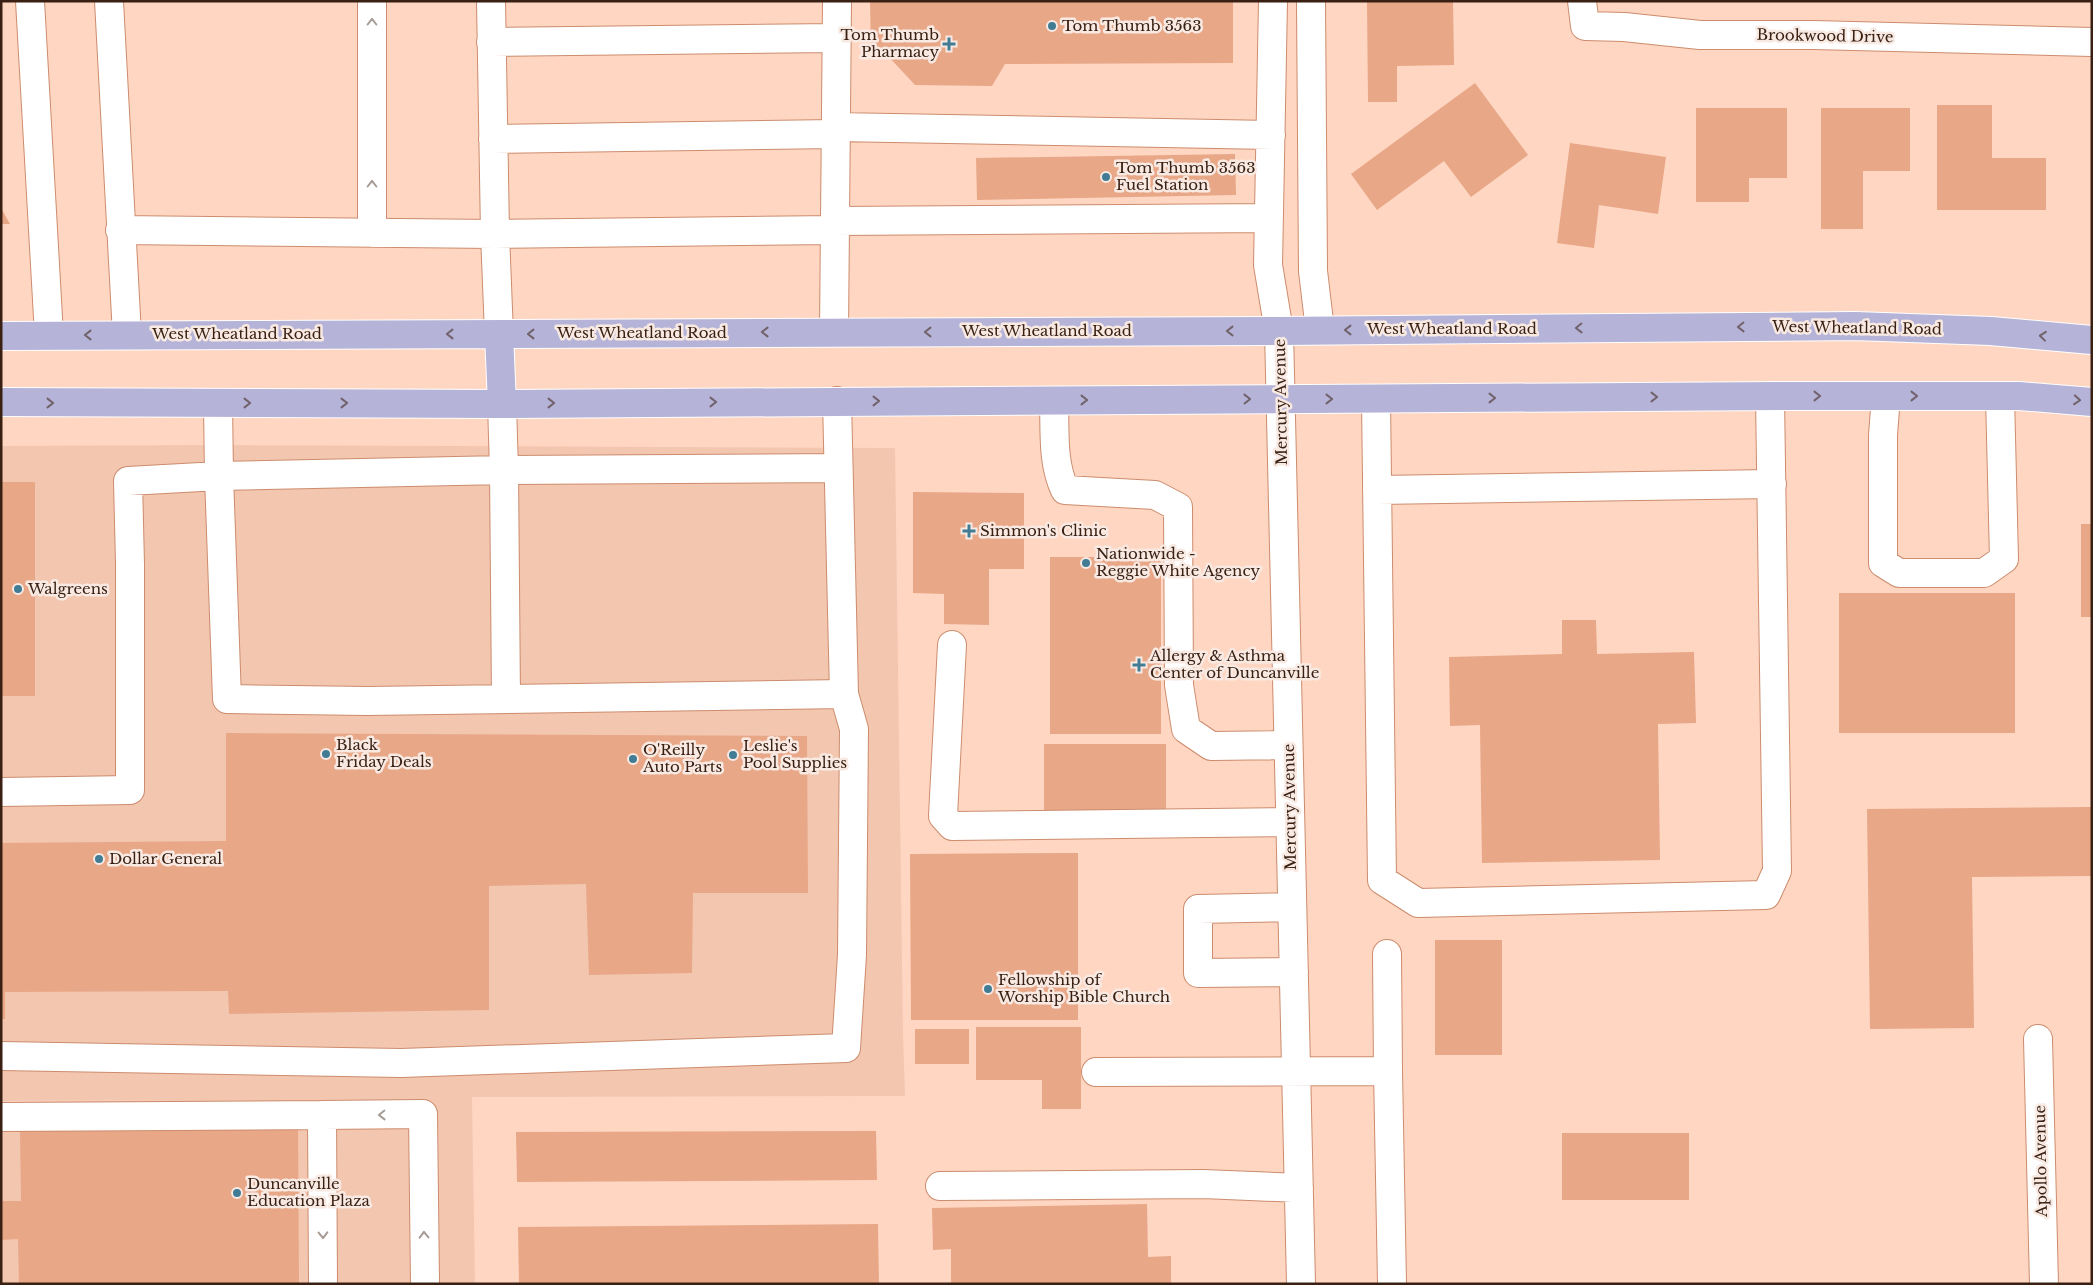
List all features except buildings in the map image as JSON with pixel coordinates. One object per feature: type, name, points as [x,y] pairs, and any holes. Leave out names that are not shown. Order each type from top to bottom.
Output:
[{"type":"main road","name":"West Wheatland Road","points":[[1,336],[1279,331],[1855,326],[1991,331],[2092,340]]},
{"type":"main road","points":[[499,334],[502,404]]},
{"type":"main road","points":[[1,402],[502,404],[2000,396],[2092,402]]},
{"type":"street","points":[[30,1],[49,335]]},
{"type":"street","points":[[109,1],[127,335]]},
{"type":"street","points":[[372,1],[372,233]]},
{"type":"street","points":[[491,1],[495,234],[499,334]]},
{"type":"street","points":[[834,332],[837,1]]},
{"type":"street","name":"Mercury Avenue","points":[[1273,1],[1268,265],[1279,331],[1301,1284]]},
{"type":"street","points":[[1311,1],[1313,271],[1320,330]]},
{"type":"street","name":"Brookwood Drive","points":[[1582,1],[1585,26],[1624,27],[1700,35],[1813,35],[2092,42]]},
{"type":"street","points":[[491,42],[836,38]]},
{"type":"street","points":[[493,139],[836,131],[1271,135]]},
{"type":"street","points":[[120,230],[495,234],[835,225],[1269,218]]},
{"type":"street","points":[[1376,399],[1382,880],[1418,903],[1766,896],[1777,870],[1770,396]]},
{"type":"street","points":[[1886,396],[1883,434],[1883,563],[1899,573],[1984,573],[2004,559],[2000,396]]},
{"type":"street","points":[[1,1056],[401,1063],[846,1048],[852,956],[854,728],[844,694],[837,401]]},
{"type":"street","points":[[1054,401],[1056,460],[1058,476],[1065,490],[1154,494],[1178,507],[1179,685],[1186,729],[1211,746],[1288,745]]},
{"type":"street","points":[[218,403],[227,700],[368,701],[844,694]]},
{"type":"street","points":[[502,404],[506,698]]},
{"type":"street","points":[[1,792],[130,790],[128,482],[219,476],[504,470],[838,468]]},
{"type":"street","points":[[1377,490],[1772,484]]},
{"type":"street","points":[[952,645],[944,816],[952,826],[1290,822]]},
{"type":"street","points":[[1292,907],[1198,908],[1198,973],[1294,972]]},
{"type":"street","points":[[1387,954],[1392,1284]]},
{"type":"street","name":"Apollo Avenue","points":[[2038,1039],[2044,1284]]},
{"type":"street","points":[[1096,1072],[1388,1071]]},
{"type":"street","points":[[1,1117],[423,1114],[425,1284]]},
{"type":"street","points":[[322,1115],[323,1284]]},
{"type":"street","points":[[940,1186],[1203,1184],[1299,1188]]},
{"type":"shaded area","points":[[1,446],[895,448],[905,1096],[472,1097],[475,1284],[1,1284],[1,1102],[185,1100],[1,1101]]},
{"type":"place","name":"Tom Thumb 3563","points":[[1052,26]]},
{"type":"place","name":"Tom Thumb Pharmacy","points":[[949,44]]},
{"type":"place","name":"Tom Thumb 3563 Fuel Station","points":[[1106,177]]},
{"type":"place","name":"Simmon's Clinic","points":[[969,531]]},
{"type":"place","name":"Nationwide - Reggie White Agency","points":[[1086,563]]},
{"type":"place","name":"Walgreens","points":[[18,589]]},
{"type":"place","name":"Allergy & Asthma Center of Duncanville","points":[[1139,665]]},
{"type":"place","name":"Black Friday Deals","points":[[326,754]]},
{"type":"place","name":"Leslie's Pool Supplies","points":[[733,755]]},
{"type":"place","name":"O'Reilly Auto Parts","points":[[633,759]]},
{"type":"place","name":"Dollar General","points":[[99,859]]},
{"type":"place","name":"Fellowship of Worship Bible Church","points":[[988,989]]},
{"type":"place","name":"Duncanville Education Plaza","points":[[237,1193]]}]
